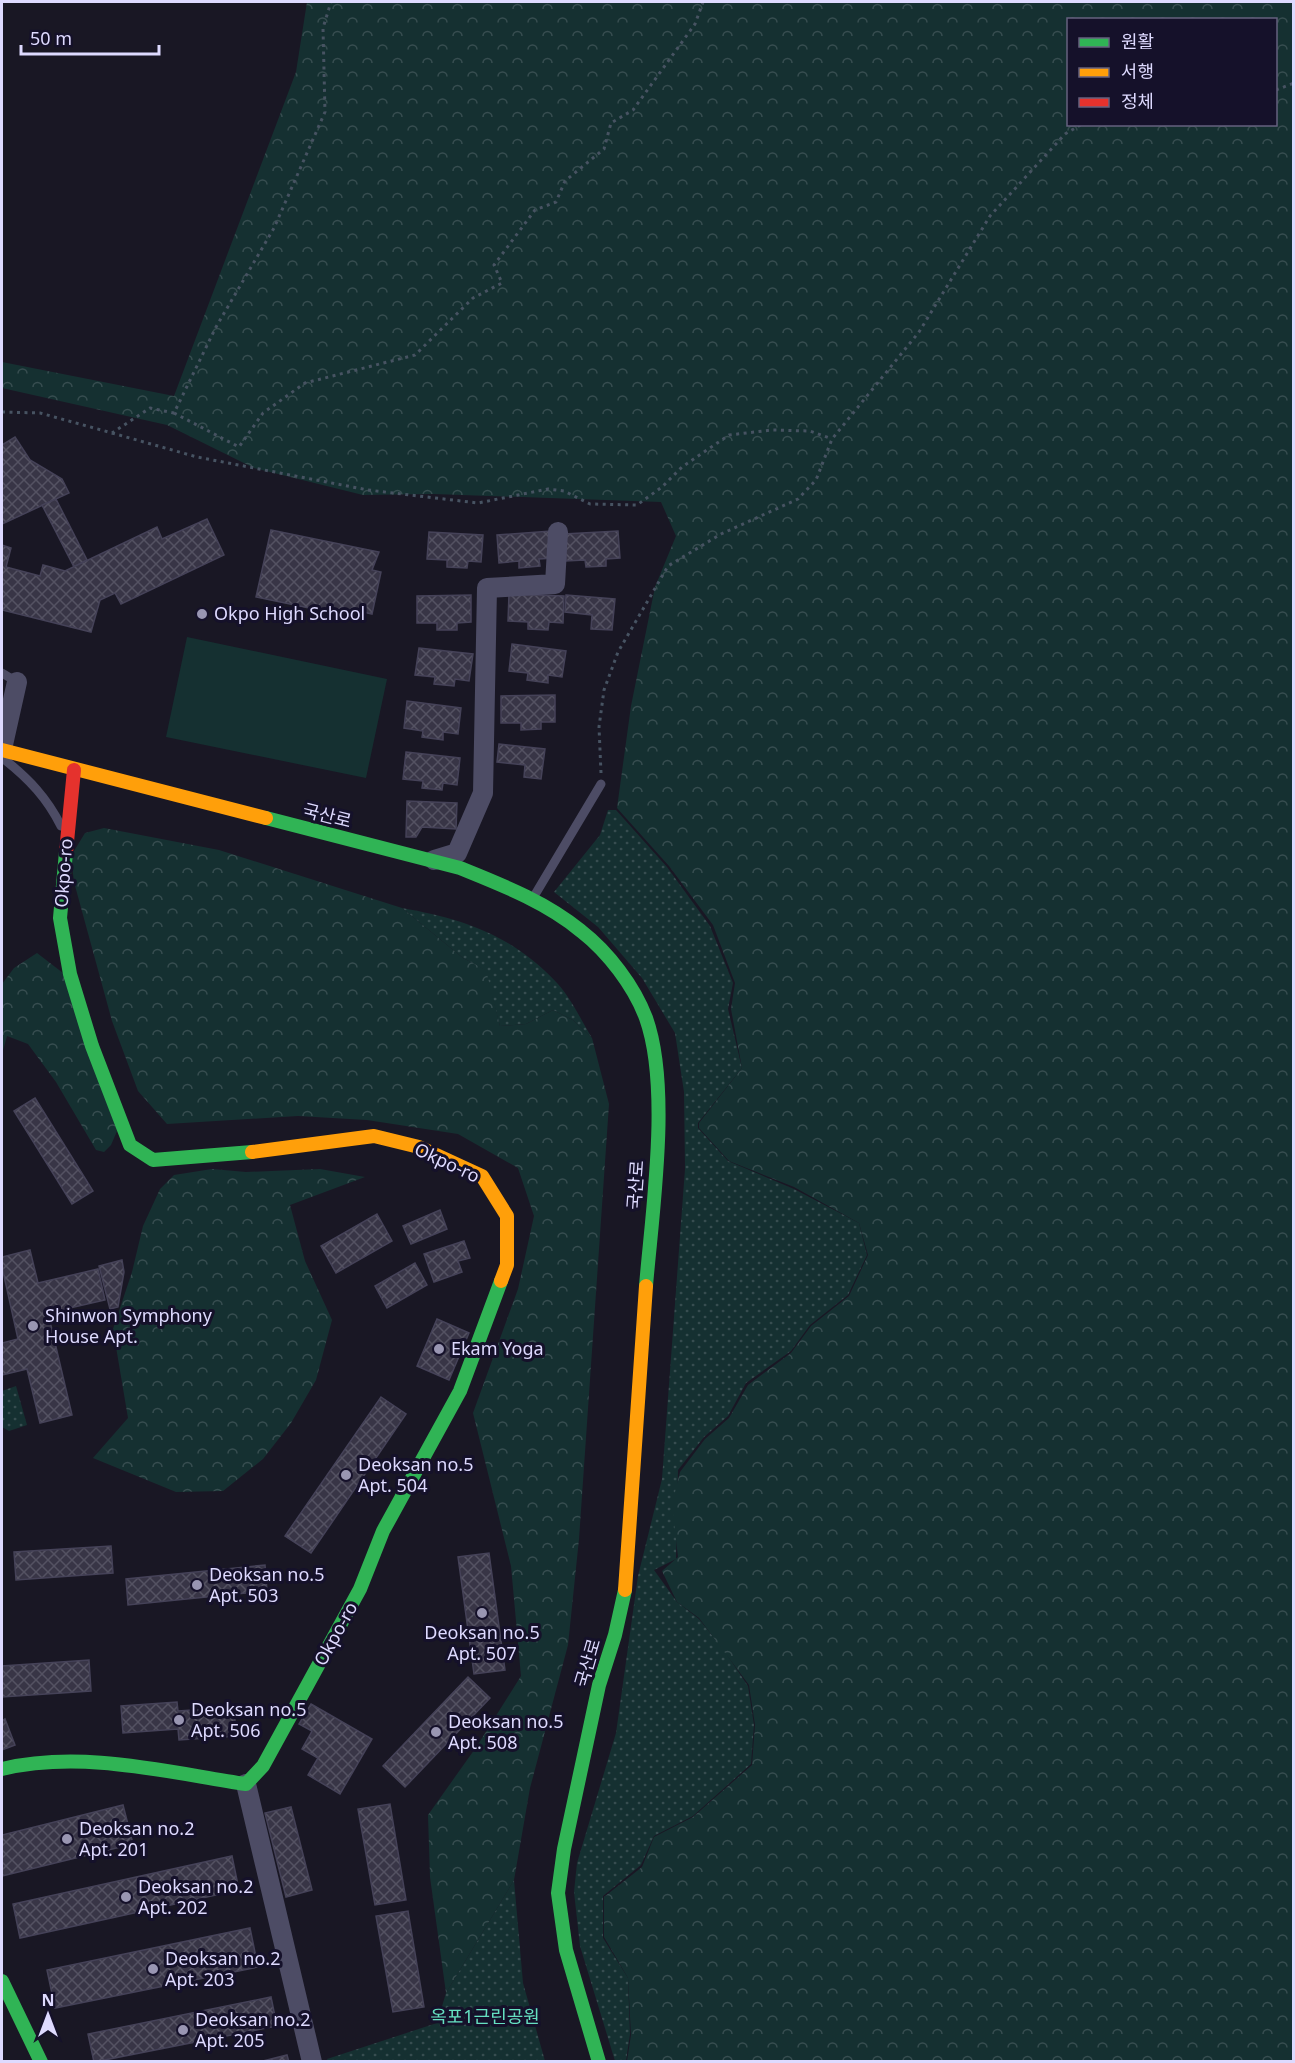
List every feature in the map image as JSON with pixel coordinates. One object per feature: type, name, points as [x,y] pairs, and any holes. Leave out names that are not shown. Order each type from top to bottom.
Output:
[{"type":"street","points":[[427,860],[445,858],[457,853],[483,793],[487,588],[555,584],[558,532]]},
{"type":"street","points":[[2,755],[9,678]]},
{"type":"street","name":"국산로","points":[[2,755],[453,879],[513,902],[574,941],[590,959]]},
{"type":"street","name":"국산로","points":[[74,774],[472,873],[532,900],[581,928],[621,970],[645,1019],[654,1074],[658,1124],[625,1588],[615,1635],[599,1685],[564,1849],[558,1893],[566,1950],[599,2061]]},
{"type":"street","name":"Okpo-ro","points":[[74,774],[66,836],[60,918],[70,974],[92,1046],[130,1145],[153,1160],[278,1150],[374,1136],[419,1147],[482,1176],[507,1216],[507,1265],[460,1391],[383,1531],[360,1589],[263,1766],[246,1784]]},
{"type":"street","points":[[457,853],[472,873]]},
{"type":"street","name":"국산로","points":[[643,1146],[644,1112]]},
{"type":"street","points":[[631,1298],[633,1275]]},
{"type":"street","name":"국산로","points":[[570,1749],[592,1660]]},
{"type":"street","points":[[2,1769],[17,1763],[60,1761],[246,1784],[312,2061]]},
{"type":"street","points":[[544,1887],[551,1941],[586,2061]]},
{"type":"street","points":[[2,1981],[40,2061]]},
{"type":"lane","points":[[2,755],[28,778],[51,805],[66,836]]},
{"type":"lane","points":[[532,900],[601,784]]},
{"type":"path","points":[[174,413],[216,327],[274,228],[325,111],[322,28],[331,2]]},
{"type":"path","points":[[112,433],[150,408],[174,413],[239,447],[263,413],[305,384],[415,355],[473,298],[502,284],[494,265],[535,210],[556,202],[565,181],[604,149],[612,123],[633,110],[695,24],[703,2]]},
{"type":"path","points":[[1277,89],[1293,83]]},
{"type":"path","points":[[601,784],[599,726],[604,690],[618,652],[668,566],[722,534],[798,499],[816,480],[832,439],[920,332],[990,216],[1065,134],[1079,126]]},
{"type":"path","points":[[2,412],[40,413],[232,463],[368,490],[478,503],[548,489],[564,490],[590,504],[637,505],[662,487],[682,467],[729,435],[772,430],[810,431],[832,439]]},
{"type":"green space","points":[[307,2],[1293,2],[1293,2061],[627,2061],[631,2035],[628,1978],[604,1937],[604,1897],[642,1867],[654,1837],[693,1817],[752,1765],[755,1725],[749,1685],[699,1618],[677,1602],[662,1571],[678,1557],[672,1504],[680,1472],[705,1439],[729,1418],[748,1385],[791,1353],[811,1326],[849,1296],[868,1255],[859,1223],[794,1187],[729,1161],[699,1128],[699,1123],[742,1068],[731,1009],[735,983],[713,925],[669,866],[617,808],[631,706],[655,587],[676,536],[661,502],[434,494],[363,495],[254,468],[167,425],[2,388],[2,362],[174,396],[296,72]]},
{"type":"green space","points":[[187,637],[387,679],[366,778],[166,737]]},
{"type":"green space","points":[[608,810],[616,810],[667,867],[710,926],[733,983],[728,1009],[742,1068],[698,1123],[698,1128],[728,1161],[794,1189],[859,1223],[867,1255],[848,1295],[810,1325],[791,1351],[746,1383],[728,1416],[704,1437],[678,1470],[676,1559],[654,1570],[677,1602],[699,1619],[748,1686],[754,1725],[751,1764],[693,1816],[654,1836],[641,1865],[603,1896],[603,1938],[628,1978],[630,2034],[626,2061],[615,2061],[580,1946],[574,1892],[577,1863],[616,1733],[638,1576],[662,1479],[685,1169],[684,1092],[675,1033],[642,978],[598,927],[554,892],[600,835]]},
{"type":"green space","points":[[104,828],[219,850],[402,908],[463,958],[486,970],[500,1026],[526,1024],[553,1010],[573,1020],[592,1038],[609,1104],[579,1539],[568,1645],[530,1788],[514,1880],[446,1993],[430,1877],[428,1815],[477,1746],[521,1676],[511,1566],[473,1413],[518,1289],[534,1216],[518,1168],[458,1134],[367,1120],[298,1116],[167,1124],[138,1091],[112,1021],[74,882],[71,856],[85,833]]},
{"type":"green space","points":[[402,908],[466,924],[505,941],[523,953],[540,966],[562,989],[592,1038],[573,1020],[553,1010],[526,1024],[500,1026],[485,970],[463,958]]},
{"type":"green space","points":[[37,953],[63,973],[117,1131],[111,1145],[104,1152],[96,1150],[56,1082],[28,1044],[7,1036],[2,1054],[2,984],[14,968]]},
{"type":"green space","points":[[212,1169],[246,1172],[320,1169],[365,1177],[290,1205],[305,1261],[332,1320],[316,1380],[291,1423],[263,1459],[223,1491],[176,1492],[93,1458],[128,1418],[113,1329],[132,1272],[143,1226],[160,1189],[174,1175]]},
{"type":"green space","points":[[16,1386],[27,1425],[9,1431],[2,1427],[2,1391]]},
{"type":"green space","name":"옥포1근린공원","points":[[514,1880],[523,1983],[545,2061],[328,2061],[327,2059],[437,2023],[446,1993]]},
{"type":"building","points":[[15,437],[30,460],[62,479],[69,493],[2,524],[2,445]]},
{"type":"building","points":[[56,499],[87,560],[74,567],[42,505]]},
{"type":"building","points":[[207,519],[224,555],[121,604],[115,593],[100,600],[91,632],[2,610],[2,545],[11,548],[6,567],[40,576],[43,565],[65,571],[157,527],[162,539]]},
{"type":"building","points":[[271,530],[379,552],[372,570],[381,572],[372,614],[363,612],[362,619],[256,597]]},
{"type":"building","points":[[551,531],[553,558],[539,559],[540,566],[519,568],[519,561],[499,563],[497,535]]},
{"type":"building","points":[[618,531],[620,558],[606,559],[606,566],[586,567],[585,560],[566,561],[564,534]]},
{"type":"building","points":[[429,532],[483,535],[481,562],[468,561],[467,568],[447,567],[447,560],[427,559]]},
{"type":"building","points":[[509,594],[564,596],[563,623],[549,622],[548,630],[528,629],[528,622],[508,621]]},
{"type":"building","points":[[471,595],[471,622],[457,623],[457,630],[437,630],[437,623],[417,623],[417,596]]},
{"type":"building","points":[[566,595],[615,599],[612,630],[591,629],[592,615],[565,612]]},
{"type":"building","points":[[512,644],[566,651],[562,677],[548,675],[548,683],[527,680],[528,673],[509,671]]},
{"type":"building","points":[[419,648],[473,654],[469,681],[455,679],[454,686],[434,684],[435,677],[415,675]]},
{"type":"building","points":[[555,695],[555,722],[541,722],[541,729],[521,730],[521,723],[501,723],[501,696]]},
{"type":"building","points":[[407,701],[461,708],[458,734],[443,732],[443,740],[422,737],[423,731],[404,728]]},
{"type":"building","points":[[499,744],[545,749],[541,779],[524,777],[525,765],[497,762]]},
{"type":"building","points":[[406,752],[460,758],[457,785],[443,783],[442,790],[422,788],[423,781],[403,779]]},
{"type":"building","points":[[407,801],[457,803],[456,829],[422,827],[416,837],[406,837]]},
{"type":"building","points":[[35,1098],[93,1191],[72,1204],[14,1111]]},
{"type":"building","points":[[440,1210],[447,1229],[411,1244],[403,1226]]},
{"type":"building","points":[[377,1214],[392,1241],[336,1273],[321,1246]]},
{"type":"building","points":[[464,1241],[470,1258],[458,1261],[462,1272],[434,1282],[424,1254]]},
{"type":"building","name":"Shinwon Symphony House Apt.","points":[[30,1250],[38,1283],[98,1269],[105,1300],[48,1313],[72,1415],[40,1423],[27,1369],[2,1375],[2,1343],[18,1339],[2,1267],[2,1257]]},
{"type":"building","points":[[122,1260],[124,1272],[118,1307],[110,1309],[99,1266]]},
{"type":"building","points":[[415,1263],[427,1285],[387,1308],[375,1286]]},
{"type":"building","points":[[437,1319],[469,1333],[449,1380],[417,1366]]},
{"type":"building","name":"Deoksan no.5 Apt. 504","points":[[381,1397],[406,1414],[311,1553],[285,1536]]},
{"type":"building","points":[[111,1546],[113,1573],[16,1580],[14,1552]]},
{"type":"building","name":"Deoksan no.5 Apt. 507","points":[[489,1553],[505,1670],[474,1674],[458,1557]]},
{"type":"building","name":"Deoksan no.5 Apt. 503","points":[[265,1565],[267,1591],[128,1605],[126,1579]]},
{"type":"building","points":[[89,1660],[91,1691],[2,1697],[2,1666]]},
{"type":"building","name":"Deoksan no.5 Apt. 508","points":[[468,1677],[490,1698],[405,1787],[383,1766]]},
{"type":"building","name":"Deoksan no.5 Apt. 506","points":[[177,1702],[178,1711],[234,1707],[236,1736],[179,1740],[178,1729],[123,1733],[121,1706]]},
{"type":"building","points":[[311,1704],[372,1739],[340,1794],[308,1775],[318,1758],[302,1749],[312,1731],[299,1724]]},
{"type":"building","points":[[5,1719],[15,1745],[2,1750],[2,1721]]},
{"type":"building","points":[[390,1804],[406,1900],[375,1905],[358,1809]]},
{"type":"building","name":"Deoksan no.2 Apt. 201","points":[[123,1805],[133,1844],[2,1876],[2,1835]]},
{"type":"building","points":[[291,1807],[312,1890],[286,1897],[265,1813]]},
{"type":"building","name":"Deoksan no.2 Apt. 202","points":[[232,1856],[239,1890],[20,1938],[13,1904]]},
{"type":"building","points":[[408,1911],[424,2007],[393,2012],[376,1916]]},
{"type":"building","name":"Deoksan no.2 Apt. 203","points":[[250,1928],[258,1967],[55,2008],[47,1970]]},
{"type":"building","name":"Deoksan no.2 Apt. 205","points":[[271,1997],[277,2026],[94,2062],[88,2034]]},
{"type":"building","points":[[287,2055],[289,2062],[259,2062]]},
{"type":"traffic: fast","points":[[266,818],[476,874],[553,911],[591,939],[610,959],[635,994],[646,1018],[657,1079],[658,1150],[646,1286]]},
{"type":"traffic: fast","points":[[66,852],[60,918],[70,974],[92,1046],[130,1145],[153,1160],[252,1152]]},
{"type":"traffic: fast","points":[[2,1769],[32,1764],[93,1762],[155,1769],[246,1784],[263,1766],[360,1589],[383,1531],[460,1391],[501,1281]]},
{"type":"traffic: fast","points":[[599,2062],[566,1950],[558,1893],[564,1849],[599,1685],[615,1635],[625,1590]]},
{"type":"traffic: fast","points":[[2,1981],[41,2062]]},
{"type":"traffic: slow","points":[[2,750],[266,818]]},
{"type":"traffic: slow","points":[[252,1152],[374,1136],[419,1147],[482,1176],[507,1216],[507,1265],[501,1281]]},
{"type":"traffic: slow","points":[[625,1590],[646,1286]]},
{"type":"traffic: jam","points":[[66,852],[74,770]]},
{"type":"place","name":"Okpo High School","points":[[202,614]]},
{"type":"place","name":"Shinwon Symphony House Apt.","points":[[33,1326]]},
{"type":"place","name":"Ekam Yoga","points":[[439,1349]]},
{"type":"place","name":"Deoksan no.5 Apt. 504","points":[[346,1475]]},
{"type":"place","name":"Deoksan no.5 Apt. 503","points":[[197,1585]]},
{"type":"place","name":"Deoksan no.5 Apt. 507","points":[[482,1613]]},
{"type":"place","name":"Deoksan no.5 Apt. 506","points":[[179,1720]]},
{"type":"place","name":"Deoksan no.5 Apt. 508","points":[[436,1732]]},
{"type":"place","name":"Deoksan no.2 Apt. 201","points":[[67,1839]]},
{"type":"place","name":"Deoksan no.2 Apt. 202","points":[[126,1897]]},
{"type":"place","name":"Deoksan no.2 Apt. 203","points":[[153,1969]]},
{"type":"place","name":"Deoksan no.2 Apt. 205","points":[[183,2030]]}]
